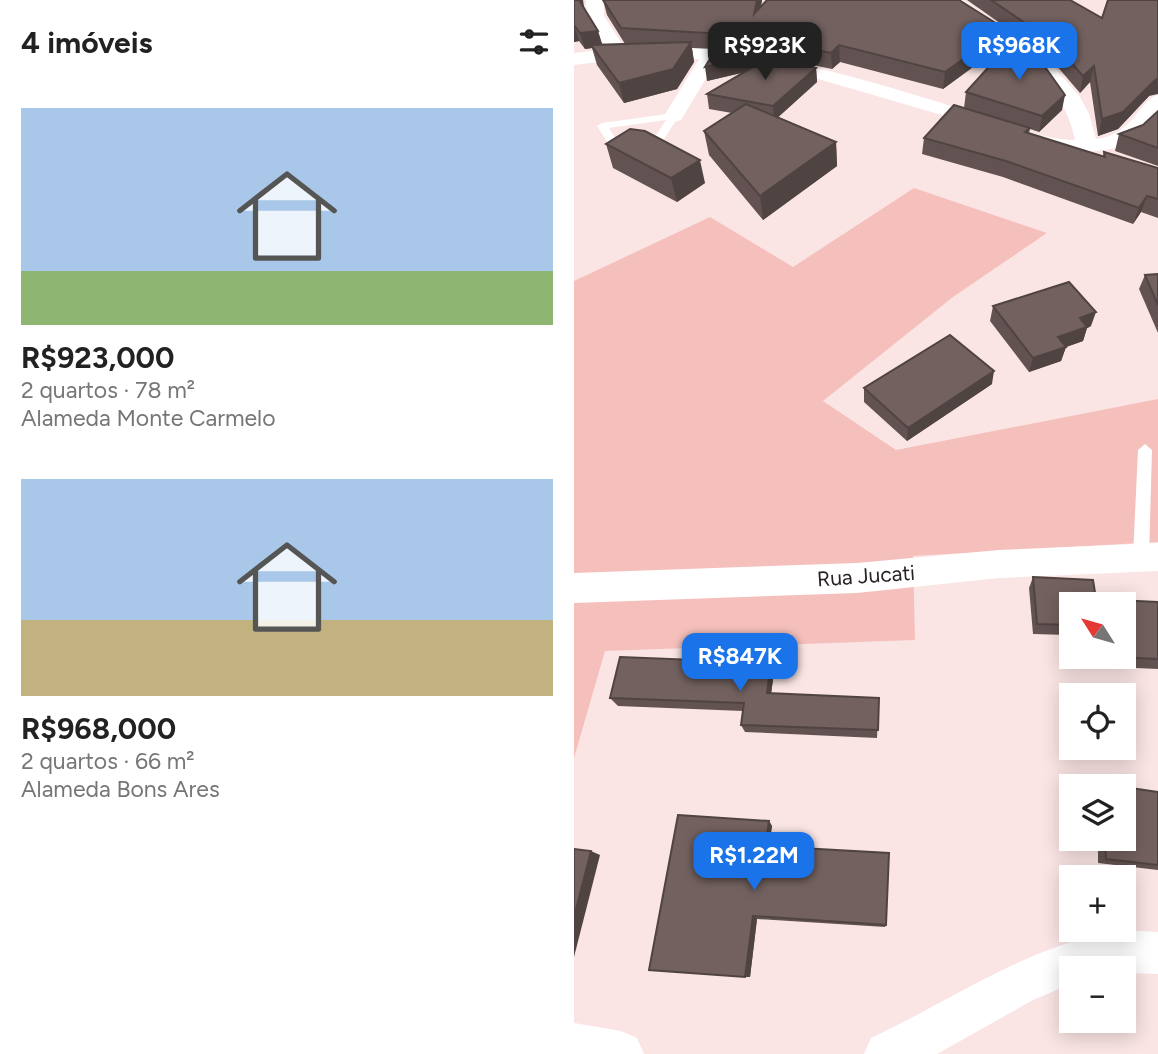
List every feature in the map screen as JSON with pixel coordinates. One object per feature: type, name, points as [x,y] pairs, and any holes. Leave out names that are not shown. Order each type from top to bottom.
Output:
[{"type":"street","points":[[595,0],[594,16],[618,52]]},
{"type":"street","points":[[951,0],[1014,43],[1057,82],[1079,115],[1087,146],[1102,159],[1113,162]]},
{"type":"street","points":[[574,59],[618,52],[712,53],[795,66],[1051,142],[1087,146],[1121,141],[1148,118],[1158,101]]},
{"type":"street","points":[[674,116],[712,53]]},
{"type":"street","name":"Rua Jucati","points":[[574,588],[636,589],[857,578],[999,564],[1149,557]]},
{"type":"street","points":[[887,1054],[1033,978],[1089,955],[1158,953]]},
{"type":"street","points":[[574,1046],[621,1054]]},
{"type":"lane","points":[[674,116],[652,149],[615,146],[602,126],[650,117],[674,116]]},
{"type":"lane","points":[[1145,450],[1149,557]]},
{"type":"shaded area","points":[[914,188],[1047,233],[953,297],[823,401],[896,450],[1158,399],[1158,542],[913,556],[915,640],[605,651],[574,758],[574,281],[710,217],[793,267]]},
{"type":"building","points":[[574,0],[579,0],[598,31],[580,33],[574,25]]},
{"type":"building","points":[[603,0],[757,0],[754,14],[767,0],[959,0],[1005,29],[945,72],[839,45],[831,53],[741,35],[621,28]]},
{"type":"building","points":[[991,0],[1070,0],[1102,18],[1108,0],[1158,0],[1158,79],[1123,112],[1102,119],[1094,66],[1083,76],[1053,42]]},
{"type":"building","points":[[1015,38],[1040,60],[1065,95],[1042,116],[966,92]]},
{"type":"building","points":[[691,42],[673,69],[619,83],[591,45]]},
{"type":"building","points":[[716,49],[756,54],[705,67]]},
{"type":"building","points":[[770,57],[816,68],[773,106],[707,94]]},
{"type":"building","points":[[746,104],[836,142],[760,196],[704,131]]},
{"type":"building","points":[[954,105],[1030,128],[1025,132],[1105,157],[1104,152],[1158,168],[1158,199],[1147,196],[1139,208],[1006,161],[924,138]]},
{"type":"building","points":[[1158,111],[1158,148],[1119,134],[1143,125]]},
{"type":"building","points":[[630,129],[645,131],[700,160],[671,178],[606,144]]},
{"type":"building","points":[[1158,274],[1158,305],[1145,275]]},
{"type":"building","points":[[1069,282],[1096,312],[1080,318],[1087,327],[1058,337],[1066,347],[1033,358],[993,306]]},
{"type":"building","points":[[950,335],[994,371],[908,428],[864,388]]},
{"type":"building","points":[[1033,577],[1093,580],[1095,592],[1059,592],[1059,625],[1037,624]]},
{"type":"building","points":[[1136,601],[1158,602],[1158,659],[1136,658]]},
{"type":"building","points":[[620,657],[771,663],[767,693],[879,698],[878,730],[741,725],[744,703],[610,698]]},
{"type":"building","points":[[1136,789],[1158,792],[1158,865],[1106,859],[1106,851],[1136,851]]},
{"type":"building","points":[[678,815],[769,821],[765,846],[889,853],[886,925],[753,916],[745,977],[649,970]]},
{"type":"building","points":[[574,849],[591,851],[574,917]]}]
